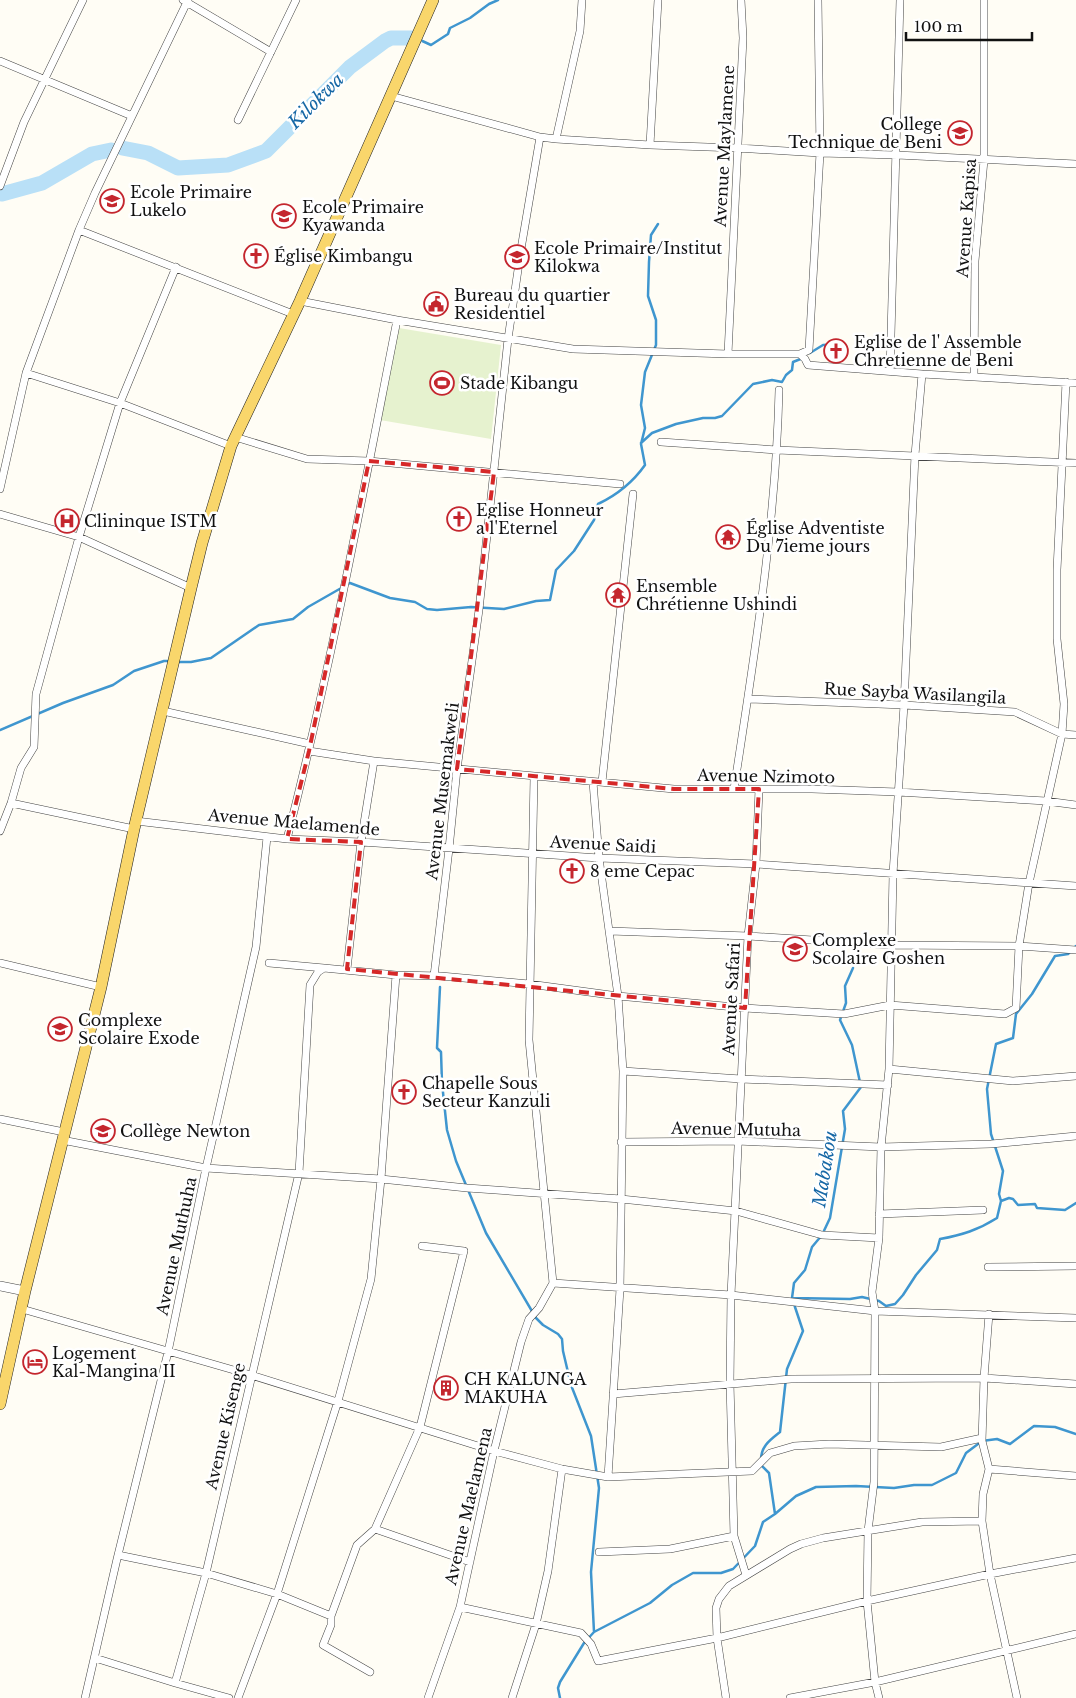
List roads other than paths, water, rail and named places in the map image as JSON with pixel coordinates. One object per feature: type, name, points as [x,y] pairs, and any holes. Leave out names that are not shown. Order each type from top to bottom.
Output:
[{"type":"main road","points":[[0,1404],[25,1291],[101,987],[135,825],[202,543],[233,442],[300,301],[413,47],[430,1]]},
{"type":"street","points":[[0,186],[24,122],[83,0]]},
{"type":"street","points":[[238,120],[296,0]]},
{"type":"street","points":[[556,139],[580,31],[582,0]]},
{"type":"street","points":[[650,145],[658,0]]},
{"type":"street","name":"Avenue Maylamene","points":[[728,354],[743,38],[741,0]]},
{"type":"street","points":[[803,357],[809,350],[820,153],[818,0]]},
{"type":"street","points":[[890,372],[900,0]]},
{"type":"street","name":"Avenue Kapisa","points":[[974,377],[974,261],[984,160],[984,0]]},
{"type":"street","points":[[0,489],[26,373],[79,230],[186,1],[271,52]]},
{"type":"street","points":[[0,61],[44,81],[132,116]]},
{"type":"street","points":[[391,96],[540,137],[556,139],[1076,164]]},
{"type":"street","name":"Avenue Musemakweli","points":[[434,976],[457,769],[480,607],[508,339],[540,137]]},
{"type":"street","points":[[79,230],[293,314]]},
{"type":"street","points":[[0,831],[11,803],[21,768],[34,747],[36,694],[79,537],[120,404],[176,267]]},
{"type":"street","points":[[300,301],[397,320],[573,349],[803,357]]},
{"type":"street","points":[[287,839],[310,748],[346,582],[397,320]]},
{"type":"street","points":[[803,357],[808,365],[1076,383]]},
{"type":"street","points":[[26,373],[233,442],[307,459],[369,461],[620,484]]},
{"type":"street","points":[[879,1698],[875,1682],[868,1601],[868,1531],[873,1486],[874,1445],[875,1311],[872,1292],[878,1238],[881,1147],[889,1069],[893,874],[904,706],[915,455],[922,374]]},
{"type":"street","points":[[269,963],[396,975],[434,976],[529,984],[618,996],[745,1008],[842,1014],[890,1005],[1005,1014],[1016,1008],[1019,946],[1029,883],[1062,734],[1064,704],[1057,640],[1057,570],[1066,382]]},
{"type":"street","points":[[734,789],[758,624],[778,450],[779,390]]},
{"type":"street","points":[[661,442],[778,450],[1076,463]]},
{"type":"street","points":[[602,782],[633,494]]},
{"type":"street","points":[[0,514],[79,537],[191,588]]},
{"type":"street","name":"Rue Sayba Wasilangila","points":[[748,699],[1015,712],[1062,734],[1076,735]]},
{"type":"street","points":[[163,711],[310,748],[374,761],[457,769]]},
{"type":"street","points":[[347,969],[361,842],[374,761]]},
{"type":"street","name":"Avenue Nzimoto","points":[[457,769],[674,789],[898,792],[1046,801],[1076,805]]},
{"type":"street","points":[[534,777],[529,1040],[553,1284],[731,1295],[875,1311],[1076,1318]]},
{"type":"street","points":[[593,782],[599,858],[618,996],[623,1070],[620,1289],[608,1477]]},
{"type":"street","name":"Avenue Safari","points":[[746,1575],[734,1536],[730,1383],[731,1295],[748,936],[756,864],[759,789]]},
{"type":"street","name":"Avenue Maelamende","points":[[11,803],[135,825],[287,839],[361,842],[449,849]]},
{"type":"street","name":"Avenue Muthuha","points":[[85,1698],[168,1352],[206,1168],[256,947],[267,837]]},
{"type":"street","name":"Avenue Saidi","points":[[449,849],[599,858],[756,864],[1076,886]]},
{"type":"street","points":[[610,931],[748,936],[891,945],[1019,946],[1072,950]]},
{"type":"street","points":[[0,963],[101,987]]},
{"type":"street","name":"Avenue Kisenge","points":[[175,1683],[206,1573],[299,1173],[310,985],[318,972],[324,968]]},
{"type":"street","points":[[238,1698],[277,1594],[338,1401],[371,1279],[381,1179],[396,975]]},
{"type":"street","points":[[889,1069],[1014,1081],[1076,1076]]},
{"type":"street","points":[[623,1070],[741,1079],[888,1085]]},
{"type":"street","points":[[0,1119],[63,1136],[206,1168],[381,1179],[736,1210],[822,1235],[878,1238]]},
{"type":"street","name":"Avenue Mutuha","points":[[621,1142],[737,1140],[881,1147],[994,1144],[1076,1136]]},
{"type":"street","points":[[879,1214],[984,1210]]},
{"type":"street","points":[[370,1672],[323,1645],[331,1625],[331,1616],[357,1545],[375,1529],[420,1427],[464,1251],[422,1246]]},
{"type":"street","points":[[988,1267],[1076,1266]]},
{"type":"street","name":"Avenue Maelamena","points":[[428,1698],[460,1606],[494,1451],[521,1342],[529,1319],[539,1308],[553,1284]]},
{"type":"street","points":[[0,1286],[25,1291]]},
{"type":"street","points":[[22,1309],[338,1401],[494,1451],[597,1476],[752,1471],[770,1453],[794,1446],[941,1446],[982,1438]]},
{"type":"street","points":[[989,1314],[982,1438],[989,1469],[983,1494],[982,1521],[990,1574],[1017,1698]]},
{"type":"street","points":[[613,1394],[780,1379],[984,1378],[1076,1384]]},
{"type":"street","points":[[512,1698],[536,1624],[548,1571],[562,1469]]},
{"type":"street","points":[[989,1469],[1076,1476]]},
{"type":"street","points":[[726,1698],[717,1638],[716,1608],[719,1599],[729,1586],[801,1544],[823,1538],[922,1522],[982,1521]]},
{"type":"street","points":[[375,1529],[470,1562]]},
{"type":"street","points":[[599,1552],[670,1549],[734,1536]]},
{"type":"street","points":[[118,1555],[206,1573],[277,1594],[331,1616]]},
{"type":"street","points":[[460,1606],[581,1633],[591,1644],[598,1661],[717,1638],[868,1601],[990,1574],[1076,1558]]},
{"type":"street","points":[[790,1698],[875,1682],[1076,1634]]},
{"type":"street","points":[[95,1658],[229,1698]]},
{"type":"waterway","name":"Kilokwa","points":[[418,39],[431,45],[448,34],[450,28],[498,0]]},
{"type":"waterway","name":"Kilokwa","points":[[122,148],[148,153],[178,168],[228,165],[266,151],[350,67],[391,38],[415,38]]},
{"type":"waterway","name":"Kilokwa","points":[[2,194],[42,183],[92,154],[111,150]]},
{"type":"waterway","points":[[177,662],[191,662],[211,658],[259,625],[293,619],[308,607],[350,583],[390,598],[415,602],[427,609],[437,610],[471,607],[504,609],[536,601],[550,600],[556,570],[574,551],[594,520],[598,504],[624,488],[645,465],[641,444],[645,428],[641,405],[645,372],[656,345],[656,320],[648,296],[651,235],[658,224]]},
{"type":"waterway","points":[[810,353],[823,345],[841,344]]},
{"type":"waterway","points":[[641,443],[652,433],[676,424],[722,416],[753,384],[772,380],[782,382],[792,370],[793,362],[803,358]]},
{"type":"waterway","points":[[0,730],[63,703],[113,685],[134,671],[164,661],[171,661]]},
{"type":"waterway","points":[[792,1298],[850,1299],[862,1297],[879,1301],[886,1306],[895,1304],[937,1250],[940,1239],[970,1232],[997,1218],[1001,1201],[999,1194],[1003,1171],[991,1134],[987,1089],[996,1044],[1013,1038],[1016,1014],[1032,994],[1055,956],[1068,954],[1076,946]]},
{"type":"waterway","name":"Mabakou","points":[[761,1460],[764,1447],[780,1432],[787,1369],[803,1331],[792,1298],[794,1283],[805,1270],[812,1247],[822,1235],[830,1218],[845,1129],[843,1111],[861,1087],[852,1045],[840,1020],[846,1003],[845,986],[853,968]]},
{"type":"waterway","points":[[440,987],[437,1048],[441,1052],[447,1130],[456,1161],[486,1233],[536,1318],[562,1339],[571,1385],[591,1436],[599,1488],[591,1572],[594,1632]]},
{"type":"waterway","points":[[1001,1201],[1009,1198],[1013,1199],[1018,1205],[1035,1204],[1037,1208],[1065,1210],[1076,1203]]},
{"type":"waterway","points":[[560,1698],[558,1688],[560,1682],[584,1643],[594,1632],[650,1603],[672,1585],[693,1573],[721,1573],[733,1569],[755,1546],[763,1522],[796,1496],[816,1487],[856,1486],[894,1488],[932,1485],[956,1473],[966,1453],[982,1441],[997,1439],[1010,1444],[1034,1426],[1055,1427],[1076,1434]]},
{"type":"waterway","points":[[761,1465],[769,1473],[775,1514]]},
{"type":"place","name":"College Technique de Beni","points":[[960,133]]},
{"type":"place","name":"Ecole Primaire Lukelo","points":[[112,201]]},
{"type":"place","name":"Ecole Primaire Kyawanda","points":[[284,216]]},
{"type":"place","name":"Église Kimbangu","points":[[256,256]]},
{"type":"place","name":"Ecole Primaire/Institut Kilokwa","points":[[517,257]]},
{"type":"place","name":"Bureau du quartier Residentiel","points":[[436,304]]},
{"type":"place","name":"Eglise de l' Assemble Chretienne de Beni","points":[[836,351]]},
{"type":"place","name":"Stade Kibangu","points":[[442,383]]},
{"type":"place","name":"Eglise Honneur a l'Eternel","points":[[459,519]]},
{"type":"place","name":"Clininque ISTM","points":[[67,521]]},
{"type":"place","name":"Église Adventiste Du 7ieme jours","points":[[728,537]]},
{"type":"place","name":"Ensemble Chrétienne Ushindi","points":[[618,595]]},
{"type":"place","name":"8 eme Cepac","points":[[572,871]]},
{"type":"place","name":"Complexe Scolaire Goshen","points":[[795,949]]},
{"type":"place","name":"Complexe Scolaire Exode","points":[[60,1029]]},
{"type":"place","name":"Chapelle Sous Secteur Kanzuli","points":[[404,1092]]},
{"type":"place","name":"Collège Newton","points":[[103,1131]]},
{"type":"place","name":"Logement Kal-Mangina II","points":[[35,1362]]},
{"type":"place","name":"CH KALUNGA MAKUHA","points":[[446,1388]]}]
